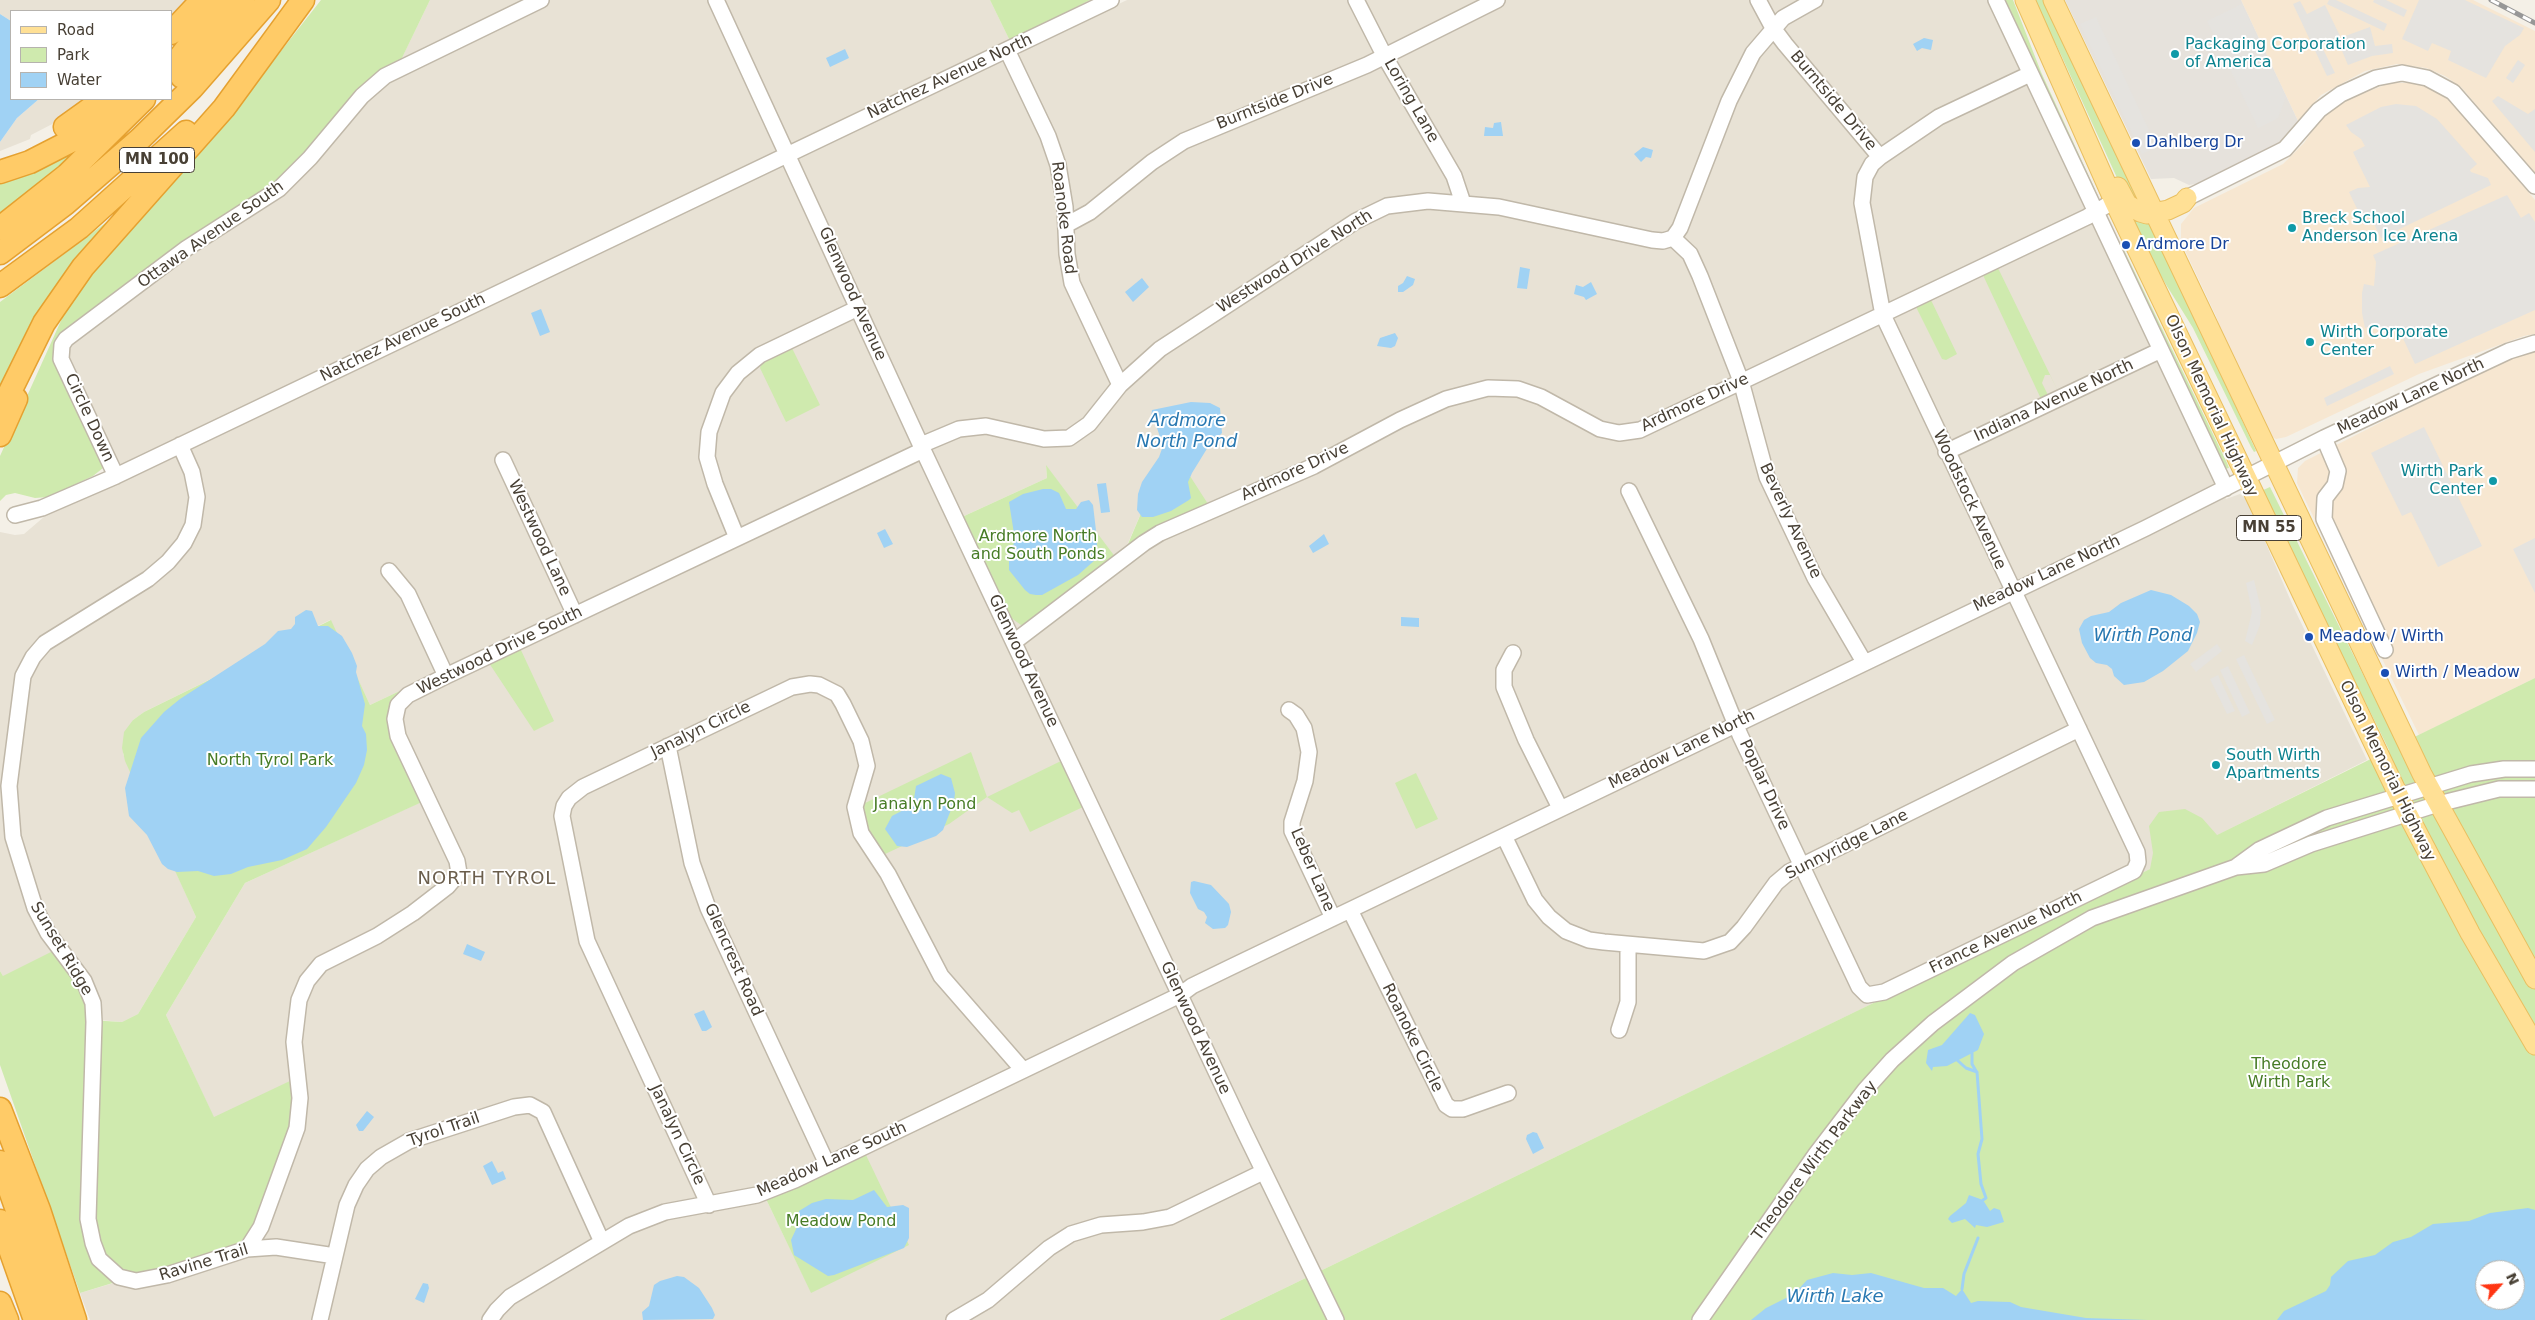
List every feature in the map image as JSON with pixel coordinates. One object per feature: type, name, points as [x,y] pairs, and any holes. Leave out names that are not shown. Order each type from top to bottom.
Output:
[{"type":"highway","points":[[172,64],[176,47],[202,0]]},
{"type":"highway","points":[[176,47],[224,0]]},
{"type":"highway","points":[[172,88],[243,0]]},
{"type":"highway","name":"MN 100","points":[[0,253],[65,204],[113,163],[192,88],[269,0]]},
{"type":"highway","points":[[0,412],[44,323],[66,291],[96,251],[224,108],[298,6]]},
{"type":"highway","name":"MN 100","points":[[0,286],[79,228],[166,151],[235,82],[298,6]]},
{"type":"highway","points":[[0,172],[35,151],[103,100]]},
{"type":"highway","points":[[0,157],[35,151],[92,128],[129,100]]},
{"type":"highway","points":[[0,228],[66,175],[143,100]]},
{"type":"highway","points":[[113,163],[146,116],[161,100]]},
{"type":"highway","points":[[0,435],[66,291]]},
{"type":"highway","points":[[0,1095],[12,1139]]},
{"type":"highway","points":[[0,1109],[74,1320]]},
{"type":"highway","points":[[0,1162],[56,1320]]},
{"type":"highway","points":[[0,1221],[35,1320]]},
{"type":"highway","points":[[0,1268],[21,1320]]},
{"type":"highway","points":[[0,1303],[7,1320]]},
{"type":"main road","name":"Olson Memorial Highway","points":[[2024,0],[2114,201],[2403,805],[2470,933],[2535,1045]]},
{"type":"main road","name":"Olson Memorial Highway","points":[[2053,0],[2433,796],[2535,979]]},
{"type":"main road","points":[[2036,26],[2066,76],[2127,204],[2140,212],[2156,214],[2183,203],[2187,198]]},
{"type":"street","name":"Ottawa Avenue South","points":[[61,359],[62,345],[72,334],[186,248],[290,179],[362,96],[385,76],[541,0]]},
{"type":"street","name":"Glenwood Avenue","points":[[716,0],[922,447],[1180,995],[1336,1320]]},
{"type":"street","name":"Natchez Avenue North","points":[[788,154],[1111,0]]},
{"type":"street","name":"Loring Lane","points":[[1356,0],[1385,57],[1454,176],[1463,204]]},
{"type":"street","name":"Burntside Drive","points":[[1066,224],[1090,212],[1152,162],[1184,140],[1385,57],[1497,0]]},
{"type":"street","name":"Burntside Drive","points":[[1758,0],[1773,28],[1880,157],[1939,117],[2030,74]]},
{"type":"street","points":[[1673,238],[1680,228],[1729,101],[1753,53],[1783,18],[1815,0]]},
{"type":"street","points":[[1996,0],[2226,488]]},
{"type":"street","name":"Roanoke Road","points":[[1007,50],[1054,150],[1061,182],[1068,262],[1072,284],[1120,385]]},
{"type":"street","points":[[2187,198],[2285,149],[2295,140],[2319,110],[2341,94],[2376,78],[2402,73],[2427,78],[2453,92],[2535,186]]},
{"type":"street","name":"Natchez Avenue South","points":[[15,515],[42,508],[116,476],[788,154]]},
{"type":"street","name":"Woodstock Avenue","points":[[1880,157],[1868,170],[1862,195],[1883,315],[1946,452],[2137,852],[2138,862]]},
{"type":"street","name":"Westwood Drive North","points":[[922,447],[959,428],[986,426],[1044,439],[1068,438],[1089,424],[1120,385],[1160,348],[1373,212],[1400,203],[1428,201],[1499,206],[1652,240],[1663,241],[1673,238]]},
{"type":"street","name":"Ardmore Drive","points":[[1014,642],[1137,548],[1160,533],[1314,466],[1400,420],[1446,399],[1488,388],[1518,390],[1541,397],[1600,429],[1610,432],[1631,432],[1649,427],[1741,381],[2096,212],[2114,201]]},
{"type":"street","name":"Beverly Avenue","points":[[1673,238],[1695,262],[1741,381],[1767,477],[1815,578],[1864,662]]},
{"type":"street","points":[[737,538],[715,484],[707,457],[709,432],[723,394],[738,373],[760,355],[858,308]]},
{"type":"street","name":"Meadow Lane North","points":[[1333,918],[2226,488],[2324,438],[2510,351],[2535,344]]},
{"type":"street","name":"Indiana Avenue North","points":[[1946,452],[2161,350]]},
{"type":"street","name":"Circle Down","points":[[61,359],[116,476]]},
{"type":"street","points":[[2324,438],[2338,472],[2334,485],[2325,498],[2324,519],[2386,650]]},
{"type":"street","name":"Sunset Ridge","points":[[107,1268],[95,1251],[88,1219],[93,1003],[84,981],[48,932],[29,894],[16,852],[10,819],[8,802],[11,761],[22,676],[38,649],[55,636],[148,579],[168,562],[189,535],[197,506],[196,488],[192,472],[180,445]]},
{"type":"street","name":"Westwood Drive South","points":[[247,1249],[261,1227],[297,1128],[300,1098],[294,1042],[299,1000],[306,981],[321,964],[370,940],[413,913],[448,886],[459,873],[457,862],[398,736],[395,719],[398,705],[408,695],[446,676],[737,538],[922,447]]},
{"type":"street","name":"Westwood Lane","points":[[503,460],[575,615]]},
{"type":"street","name":"Poplar Drive","points":[[1629,491],[1701,639],[1736,724],[1859,987],[1867,995]]},
{"type":"street","points":[[389,571],[408,594],[446,676]]},
{"type":"street","points":[[1513,653],[1504,670],[1504,687],[1526,740],[1560,808]]},
{"type":"street","name":"Janalyn Circle","points":[[709,1205],[587,941],[562,822],[564,806],[575,793],[792,687],[810,684],[819,685],[837,694],[857,732],[866,759],[866,773],[855,807],[861,833],[888,874],[942,976],[1023,1070]]},
{"type":"street","name":"Leber Lane","points":[[1290,710],[1296,715],[1304,728],[1310,752],[1305,781],[1292,822],[1292,831],[1333,918]]},
{"type":"street","name":"Sunnyridge Lane","points":[[1504,836],[1536,900],[1557,924],[1566,931],[1589,940],[1628,945],[1695,951],[1722,946],[1744,927],[1782,877],[1802,865],[2079,729]]},
{"type":"street","name":"Glencrest Road","points":[[668,746],[692,863],[708,908],[827,1164]]},
{"type":"street","name":"Theodore Wirth Parkway","points":[[2433,796],[2471,774],[2504,769],[2535,768]]},
{"type":"street","name":"Theodore Wirth Parkway","points":[[1700,1320],[1840,1122],[1892,1060],[1932,1023],[2012,963],[2092,918],[2236,867],[2259,850],[2327,818],[2403,805],[2433,796],[2499,789],[2535,789]]},
{"type":"street","name":"France Avenue North","points":[[1867,995],[1884,992],[2126,876],[2134,871],[2138,862]]},
{"type":"street","name":"Roanoke Circle","points":[[1350,910],[1446,1105],[1452,1109],[1463,1110],[1508,1093]]},
{"type":"street","points":[[1180,995],[1192,986],[1333,918]]},
{"type":"street","points":[[1619,1030],[1628,1002],[1628,945]]},
{"type":"street","name":"Meadow Lane South","points":[[490,1320],[510,1297],[602,1242],[653,1216],[757,1195],[827,1164],[1180,995]]},
{"type":"street","name":"Tyrol Trail","points":[[320,1320],[347,1205],[367,1169],[381,1157],[409,1142],[524,1105],[530,1105],[543,1112],[602,1242]]},
{"type":"street","points":[[954,1320],[988,1300],[1049,1248],[1071,1234],[1101,1225],[1143,1222],[1170,1217],[1264,1172]]},
{"type":"street","name":"Ravine Trail","points":[[107,1268],[119,1277],[145,1281],[247,1249],[276,1247],[335,1256]]},
{"type":"shaded area","points":[[0,0],[190,0],[172,20],[172,10],[10,10],[10,20],[0,14]]},
{"type":"shaded area","points":[[430,0],[990,0],[1018,57],[1022,50],[1127,0],[1990,0],[2226,499],[2240,494],[2247,500],[2293,606],[2367,760],[2136,876],[1219,1320],[90,1320],[80,1293],[117,1282],[129,1287],[151,1287],[256,1255],[296,1153],[304,1127],[304,1075],[214,1118],[166,1015],[245,883],[434,796],[403,726],[406,688],[370,705],[330,620],[144,712],[133,720],[123,754],[196,917],[138,1014],[122,1022],[100,1020],[3,976],[0,971],[0,532],[15,535],[24,534],[45,516],[124,478],[67,358],[66,347],[391,80]],"holes":[[[1170,446],[1133,544],[1125,550]],[[1046,466],[1115,558],[962,517],[1047,478]],[[785,1193],[811,1292],[766,1199]]]},
{"type":"shaded area","points":[[2065,0],[2241,0],[2298,121],[2291,132],[2278,144],[2200,183],[2189,185],[2174,178],[2151,179]]},
{"type":"shaded area","points":[[2241,0],[2473,0],[2535,31],[2535,173],[2461,87],[2445,76],[2426,68],[2397,64],[2365,71],[2321,95],[2298,121]]},
{"type":"shaded area","points":[[2329,0],[2336,0],[2387,24],[2384,31],[2327,4]]},
{"type":"shaded area","points":[[2374,0],[2386,0],[2407,10],[2404,17],[2373,2]]},
{"type":"shaded area","points":[[2419,0],[2465,0],[2524,28],[2520,35],[2505,46],[2486,78],[2448,60],[2451,51],[2432,43],[2428,51],[2402,39]]},
{"type":"shaded area","points":[[2300,1],[2307,14],[2325,5],[2340,36],[2321,45],[2335,73],[2327,76],[2293,4]]},
{"type":"shaded area","points":[[2242,4],[2286,97],[2278,118],[2258,128],[2207,21]]},
{"type":"shaded area","points":[[2096,17],[2157,147],[2142,154],[2080,24]]},
{"type":"shaded area","points":[[2370,27],[2375,46],[2392,44],[2393,53],[2372,56],[2348,65],[2337,39]]},
{"type":"shaded area","points":[[2518,60],[2525,65],[2513,83],[2506,78]]},
{"type":"shaded area","points":[[2390,83],[2412,83],[2429,87],[2452,102],[2535,200],[2535,334],[2524,336],[2419,374],[2286,437],[2276,439],[2270,436],[2231,358],[2216,316],[2181,242],[2181,224],[2194,208],[2283,164],[2304,143],[2321,118],[2343,101]]},
{"type":"shaded area","points":[[2498,96],[2528,114],[2535,109],[2535,152],[2492,101]]},
{"type":"shaded area","points":[[38,100],[90,100],[62,119],[31,135],[30,139],[0,151],[0,142],[17,118]]},
{"type":"shaded area","points":[[2396,104],[2416,106],[2437,119],[2477,164],[2470,170],[2471,172],[2488,178],[2491,185],[2381,238],[2368,212],[2360,215],[2349,192],[2358,188],[2370,187],[2353,152],[2365,146],[2361,139],[2351,132],[2346,125],[2381,107]]},
{"type":"shaded area","points":[[2507,195],[2521,218],[2529,213],[2535,222],[2535,310],[2415,364],[2400,332],[2374,325],[2365,328],[2362,313],[2362,293],[2364,284],[2374,286],[2376,262],[2373,255]]},
{"type":"shaded area","points":[[2535,351],[2535,678],[2419,735],[2297,483],[2298,468],[2305,461],[2407,409],[2517,356]]},
{"type":"shaded area","points":[[2390,366],[2394,374],[2327,406],[2324,398]]},
{"type":"shaded area","points":[[2424,427],[2482,546],[2438,567],[2411,512],[2402,516],[2371,453]]},
{"type":"shaded area","points":[[2535,538],[2535,593],[2513,549]]},
{"type":"shaded area","points":[[2254,580],[2261,609],[2260,625],[2252,645],[2245,641],[2252,612],[2246,583]]},
{"type":"shaded area","points":[[2217,644],[2222,651],[2196,672],[2190,664]]},
{"type":"shaded area","points":[[2244,655],[2275,720],[2267,724],[2236,659]]},
{"type":"shaded area","points":[[2228,666],[2250,713],[2242,717],[2220,670]]},
{"type":"shaded area","points":[[2218,675],[2235,711],[2227,714],[2210,679]]},
{"type":"green space","points":[[321,0],[430,0],[401,60],[290,172],[60,339],[103,468],[93,476],[48,497],[35,498],[15,493],[6,495],[0,501],[0,456],[64,314],[91,272],[270,65]]},
{"type":"green space","points":[[990,0],[1090,0],[1010,41]]},
{"type":"green space","points":[[2001,0],[2013,0],[2041,72],[2098,196],[2096,198]]},
{"type":"green space","points":[[2034,0],[2046,0],[2143,203],[2123,191]]},
{"type":"green space","points":[[87,137],[63,165],[0,217],[0,177]]},
{"type":"green space","points":[[116,215],[0,403],[0,302]]},
{"type":"green space","points":[[2129,216],[2151,221],[2256,451],[2254,452],[2251,447],[2193,328],[2152,262]]},
{"type":"green space","points":[[2124,250],[2229,468],[2225,469],[2120,252]]},
{"type":"green space","points":[[1997,266],[2058,391],[2050,375],[2045,375],[2042,383],[2049,397],[2042,401],[1982,273]]},
{"type":"green space","points":[[1930,298],[1957,354],[1946,360],[1942,359],[1915,305]]},
{"type":"green space","points":[[791,346],[820,405],[786,422],[760,368],[762,362]]},
{"type":"green space","name":"Ardmore North and South Ponds","points":[[1170,445],[1208,504],[1125,551]]},
{"type":"green space","name":"Ardmore North and South Ponds","points":[[1046,465],[1116,558],[1026,624],[1021,625],[1010,617],[962,517],[1047,478]]},
{"type":"green space","name":"Theodore Wirth Park","points":[[2270,487],[2398,745],[2535,678],[2535,1320],[1219,1320],[2150,869],[2153,853],[2149,826],[2159,812],[2185,809],[2202,818],[2217,835],[2389,750],[2261,491]]},
{"type":"green space","name":"North Tyrol Park","points":[[331,620],[370,705],[406,688],[395,698],[422,802],[245,883],[166,1015],[214,1117],[292,1080],[290,1128],[283,1152],[250,1232],[240,1242],[227,1248],[80,1293],[0,1065],[0,971],[3,976],[55,950],[85,995],[89,1020],[122,1022],[138,1014],[196,917],[125,761],[122,748],[124,732],[133,720],[144,712]]},
{"type":"green space","points":[[520,648],[554,721],[534,731],[489,663]]},
{"type":"green space","name":"Janalyn Pond","points":[[971,752],[987,797],[949,824],[883,855],[867,832],[861,805]]},
{"type":"green space","points":[[1061,761],[1083,807],[1030,832],[1019,810],[1012,813],[987,797]]},
{"type":"green space","points":[[1416,773],[1438,819],[1416,829],[1395,783]]},
{"type":"green space","name":"Meadow Pond","points":[[865,1153],[909,1245],[811,1293],[766,1199],[785,1193]]},
{"type":"water","points":[[0,14],[10,20],[10,100],[38,100],[17,118],[0,142]]},
{"type":"water","points":[[1924,38],[1933,40],[1931,50],[1922,48],[1917,51],[1913,44]]},
{"type":"water","points":[[845,49],[849,58],[830,67],[826,58]]},
{"type":"water","points":[[1501,122],[1503,136],[1484,136],[1485,127],[1493,128],[1494,123]]},
{"type":"water","points":[[1643,147],[1653,150],[1651,158],[1646,157],[1641,162],[1634,154]]},
{"type":"water","points":[[1520,267],[1530,269],[1527,289],[1517,288]]},
{"type":"water","points":[[1407,276],[1415,279],[1413,285],[1403,292],[1398,292],[1398,286],[1403,283]]},
{"type":"water","points":[[1142,278],[1149,287],[1133,302],[1125,292]]},
{"type":"water","points":[[1591,282],[1597,294],[1586,300],[1584,297],[1574,294],[1576,285],[1583,287]]},
{"type":"water","points":[[541,309],[550,332],[540,336],[531,313]]},
{"type":"water","points":[[1395,333],[1398,338],[1395,346],[1391,348],[1377,346],[1380,338]]},
{"type":"water","name":"Ardmore North Pond","points":[[1191,402],[1210,403],[1220,408],[1222,433],[1208,447],[1192,473],[1188,482],[1191,498],[1171,511],[1153,517],[1142,517],[1137,510],[1138,494],[1142,482],[1159,457],[1163,446],[1151,417],[1152,410]]},
{"type":"water","points":[[1106,483],[1110,512],[1101,513],[1097,484]]},
{"type":"water","points":[[1051,489],[1059,493],[1066,509],[1076,509],[1081,502],[1089,500],[1093,505],[1097,556],[1078,575],[1042,595],[1036,595],[1030,594],[1025,590],[1009,570],[1009,557],[1015,540],[1009,502],[1023,494]]},
{"type":"water","points":[[885,529],[893,544],[884,548],[877,533]]},
{"type":"water","points":[[1324,534],[1329,544],[1313,553],[1309,546]]},
{"type":"water","name":"Wirth Pond","points":[[2151,590],[2171,595],[2189,606],[2197,614],[2200,622],[2197,633],[2188,651],[2163,671],[2144,682],[2124,685],[2114,676],[2112,669],[2107,665],[2096,663],[2090,658],[2082,643],[2079,629],[2084,620],[2091,616],[2109,612],[2121,603]]},
{"type":"water","points":[[306,610],[312,611],[318,626],[328,626],[342,636],[357,666],[356,672],[365,704],[362,726],[366,734],[367,750],[364,765],[356,783],[326,827],[307,849],[282,860],[248,867],[231,874],[214,876],[198,871],[177,872],[168,869],[162,864],[147,835],[129,816],[125,788],[141,738],[164,712],[180,699],[265,644],[278,631],[291,629],[295,624],[295,617]]},
{"type":"water","points":[[1401,617],[1419,618],[1419,627],[1401,626]]},
{"type":"water","name":"Janalyn Pond","points":[[941,774],[951,778],[955,793],[954,802],[943,830],[936,836],[907,847],[897,846],[885,829],[892,816],[913,805],[916,786]]},
{"type":"water","points":[[1191,882],[1211,885],[1229,904],[1231,912],[1228,925],[1225,928],[1213,929],[1205,923],[1207,917],[1204,912],[1198,909],[1190,893]]},
{"type":"water","points":[[467,944],[485,952],[481,961],[463,954]]},
{"type":"water","points":[[704,1010],[712,1027],[702,1031],[694,1014]]},
{"type":"water","points":[[1970,1013],[1975,1015],[1984,1034],[1978,1050],[1947,1066],[1933,1067],[1932,1071],[1926,1063],[1928,1050],[1942,1045]]},
{"type":"water","points":[[367,1111],[374,1117],[363,1131],[359,1131],[356,1125]]},
{"type":"water","points":[[1533,1132],[1537,1133],[1544,1148],[1533,1154],[1526,1139],[1527,1135]]},
{"type":"water","points":[[492,1161],[498,1173],[503,1171],[506,1179],[492,1185],[483,1166]]},
{"type":"water","name":"Meadow Pond","points":[[874,1190],[887,1207],[903,1205],[909,1208],[909,1238],[904,1248],[828,1276],[794,1255],[791,1240],[798,1225],[799,1211],[812,1203],[826,1199],[853,1200]]},
{"type":"water","points":[[1969,1195],[1983,1200],[1990,1211],[1994,1208],[2000,1210],[2004,1222],[1987,1227],[1976,1225],[1975,1228],[1965,1219],[1952,1223],[1948,1219],[1966,1203]]},
{"type":"water","points":[[2528,1208],[2535,1210],[2535,1320],[2277,1320],[2284,1311],[2326,1291],[2330,1285],[2331,1277],[2348,1261],[2375,1255],[2393,1242],[2411,1237],[2433,1224],[2469,1221],[2490,1213]]},
{"type":"water","name":"Wirth Lake","points":[[1833,1273],[1852,1275],[1871,1273],[1924,1288],[1943,1288],[1956,1296],[1962,1289],[1971,1303],[1978,1301],[2010,1302],[2021,1307],[2086,1318],[2148,1320],[1751,1320],[1766,1308],[1794,1294],[1807,1280]]},
{"type":"water","points":[[677,1276],[684,1277],[699,1288],[712,1308],[715,1315],[713,1319],[643,1320],[642,1312],[649,1306],[654,1285],[660,1281]]},
{"type":"water","points":[[423,1283],[428,1284],[429,1288],[424,1303],[415,1299]]},
{"type":"waterway","points":[[1972,1053],[1972,1064],[1976,1071]]},
{"type":"waterway","points":[[1957,1060],[1966,1068],[1977,1072],[1982,1139],[1978,1154],[1981,1184],[1986,1198],[1983,1200]]},
{"type":"waterway","points":[[1962,1289],[1964,1274],[1978,1238]]},
{"type":"railway","points":[[2491,0],[2535,23]]},
{"type":"place","name":"Packaging Corporation of America","points":[[2175,54]]},
{"type":"place","name":"Dahlberg Dr","points":[[2136,143]]},
{"type":"place","name":"Breck School Anderson Ice Arena","points":[[2292,228]]},
{"type":"place","name":"Ardmore Dr","points":[[2126,245]]},
{"type":"place","name":"Wirth Corporate Center","points":[[2310,342]]},
{"type":"place","name":"Wirth Park Center","points":[[2493,481]]},
{"type":"place","name":"Meadow / Wirth","points":[[2309,637]]},
{"type":"place","name":"Wirth / Meadow","points":[[2385,673]]},
{"type":"place","name":"South Wirth Apartments","points":[[2216,765]]},
{"type":"district","name":"NORTH TYROL","points":[[487,879]]}]
